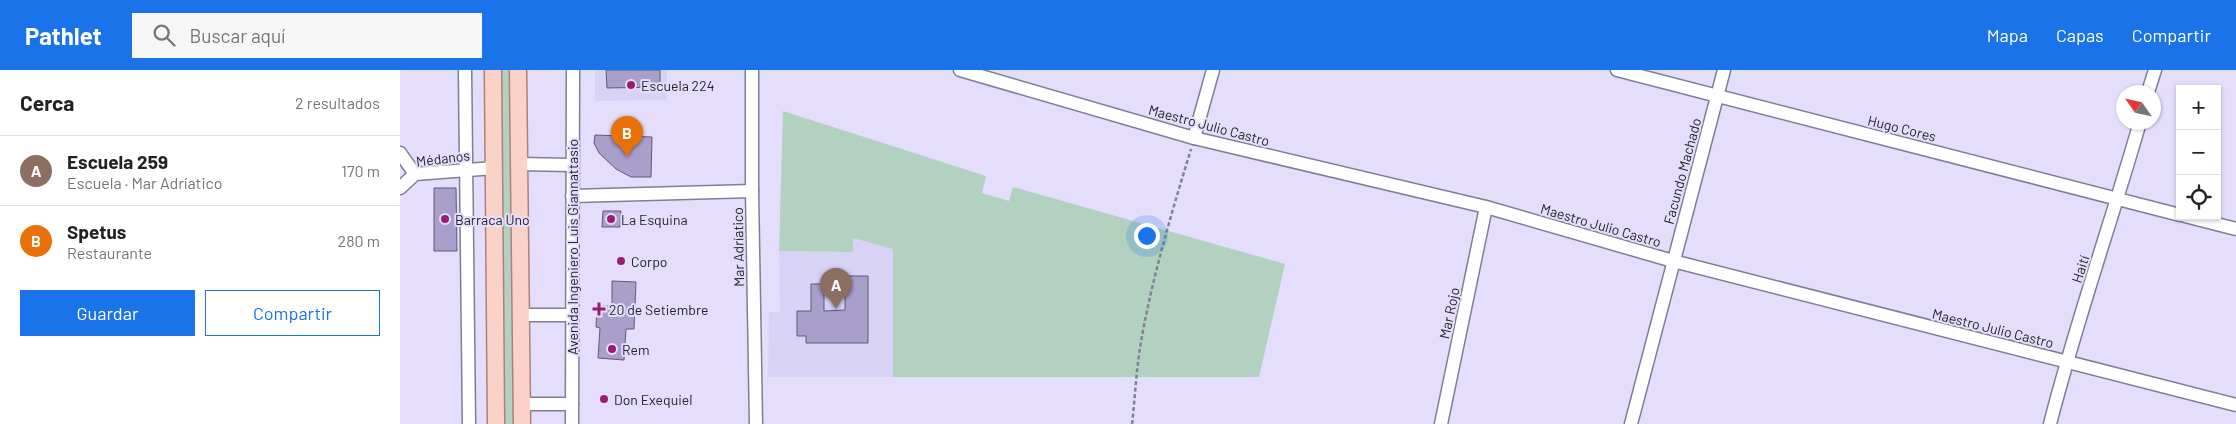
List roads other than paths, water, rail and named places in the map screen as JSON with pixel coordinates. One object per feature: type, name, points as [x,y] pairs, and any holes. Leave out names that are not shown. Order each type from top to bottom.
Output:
[{"type":"main road","points":[[493,70],[496,424]]},
{"type":"main road","points":[[518,70],[522,424]]},
{"type":"street","points":[[465,70],[468,424]]},
{"type":"street","name":"Avenida Ingeniero Luis Giannattasio","points":[[572,424],[573,70]]},
{"type":"street","name":"Mar Adríatico","points":[[752,70],[756,424]]},
{"type":"street","name":"Maestro Julio Castro","points":[[960,70],[1194,138],[1486,207],[1673,261],[2236,406]]},
{"type":"street","points":[[1194,138],[1214,70]]},
{"type":"street","name":"Hugo Cores","points":[[1617,70],[2176,214]]},
{"type":"street","name":"Facundo Machado","points":[[1631,424],[1724,70]]},
{"type":"street","points":[[2150,85],[2154,70]]},
{"type":"street","name":"Haití","points":[[2050,424],[2066,362],[2118,199],[2138,130]]},
{"type":"street","points":[[400,153],[415,174]]},
{"type":"street","points":[[519,164],[572,165]]},
{"type":"street","name":"Médanos","points":[[400,188],[415,174],[494,168]]},
{"type":"street","points":[[572,196],[752,191]]},
{"type":"street","name":"Mar Rojo","points":[[1441,424],[1486,207]]},
{"type":"street","points":[[2201,220],[2236,229]]},
{"type":"street","points":[[521,315],[572,314]]},
{"type":"street","points":[[522,404],[572,404]]},
{"type":"place","name":"Escuela 224","points":[[631,85]]},
{"type":"place","name":"Spetus","points":[[627,157]]},
{"type":"place","name":"Barraca Uno","points":[[445,219]]},
{"type":"place","name":"La Esquina","points":[[611,219]]},
{"type":"place","name":"Corpo","points":[[621,261]]},
{"type":"place","name":"20 de Setiembre","points":[[599,309]]},
{"type":"place","name":"Escuela 259","points":[[836,309]]},
{"type":"place","name":"Rem","points":[[612,349]]},
{"type":"place","name":"Don Exequiel","points":[[604,399]]}]
